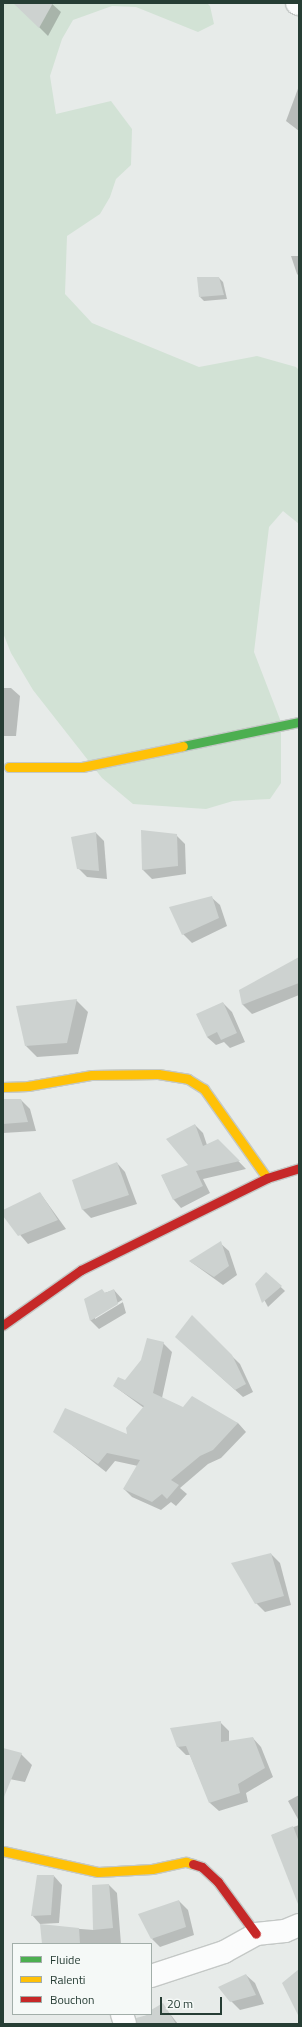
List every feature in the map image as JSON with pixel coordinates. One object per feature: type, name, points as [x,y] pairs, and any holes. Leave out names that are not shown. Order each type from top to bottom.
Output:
[{"type":"street","points":[[9,766],[82,767],[299,722]]},
{"type":"street","points":[[3,1087],[28,1086],[92,1075],[158,1074],[188,1079],[204,1089],[267,1178]]},
{"type":"street","points":[[3,1325],[81,1270],[267,1178],[299,1168]]},
{"type":"street","points":[[3,1850],[98,1872],[152,1869],[186,1862],[202,1867],[218,1882],[256,1934]]},
{"type":"street","points":[[152,1976],[224,1952],[256,1934],[285,1931],[299,1925]]},
{"type":"green space","points":[[3,3],[207,3],[210,6],[214,24],[198,32],[136,7],[112,6],[73,20],[62,39],[50,76],[56,114],[111,101],[132,129],[131,165],[116,179],[110,197],[100,214],[67,236],[65,294],[92,323],[199,367],[257,356],[296,367],[299,370],[299,524],[283,511],[269,527],[254,652],[281,722],[281,783],[270,799],[233,801],[206,809],[133,804],[102,778],[33,690],[11,653],[3,633]]},
{"type":"building","points":[[13,3],[53,3],[39,28]]},
{"type":"building","points":[[197,277],[219,277],[224,295],[199,297]]},
{"type":"building","points":[[141,830],[177,834],[178,866],[142,870]]},
{"type":"building","points":[[96,832],[99,871],[77,869],[71,837]]},
{"type":"building","points":[[212,896],[219,918],[182,935],[169,907]]},
{"type":"building","points":[[299,957],[299,983],[242,1005],[239,990]]},
{"type":"building","points":[[77,999],[67,1043],[25,1046],[16,1006]]},
{"type":"building","points":[[223,1002],[237,1033],[221,1040],[217,1032],[207,1037],[196,1014]]},
{"type":"building","points":[[3,1099],[21,1099],[28,1122],[3,1124]]},
{"type":"building","points":[[195,1124],[203,1146],[218,1139],[240,1161],[196,1171],[203,1186],[173,1200],[161,1175],[188,1165],[166,1139]]},
{"type":"building","points":[[117,1162],[129,1195],[82,1210],[72,1180]]},
{"type":"building","points":[[40,1192],[58,1220],[18,1236],[3,1216],[3,1210]]},
{"type":"building","points":[[221,1241],[229,1266],[214,1277],[189,1261]]},
{"type":"building","points":[[266,1272],[282,1286],[262,1303],[255,1284]]},
{"type":"building","points":[[102,1289],[105,1293],[114,1289],[118,1304],[90,1321],[84,1299]]},
{"type":"building","points":[[192,1315],[232,1355],[246,1384],[235,1390],[175,1337]]},
{"type":"building","points":[[147,1338],[164,1342],[153,1393],[183,1407],[192,1396],[238,1423],[213,1450],[200,1456],[171,1480],[179,1485],[167,1499],[162,1494],[152,1502],[123,1489],[140,1460],[107,1453],[98,1464],[53,1432],[65,1408],[127,1434],[126,1428],[144,1406],[113,1386],[118,1377],[125,1380],[141,1360]]},
{"type":"building","points":[[271,1553],[284,1596],[255,1604],[231,1563]]},
{"type":"building","points":[[221,1721],[221,1742],[253,1737],[265,1768],[238,1784],[240,1793],[209,1803],[186,1746],[177,1747],[170,1728]]},
{"type":"building","points":[[3,1748],[22,1753],[4,1797],[3,1797]]},
{"type":"building","points":[[293,1826],[299,1842],[298,1904],[271,1835]]},
{"type":"building","points":[[37,1875],[54,1875],[51,1915],[31,1916]]},
{"type":"building","points":[[109,1884],[113,1928],[93,1930],[92,1885]]},
{"type":"building","points":[[179,1900],[186,1927],[151,1939],[138,1914]]},
{"type":"building","points":[[40,1924],[79,1928],[80,1943],[42,1943]]},
{"type":"building","points":[[299,1969],[299,2017],[282,1983]]},
{"type":"building","points":[[246,1974],[256,1995],[230,2002],[218,1987]]},
{"type":"building","points":[[163,2003],[176,2024],[137,2024],[136,2018],[152,2015],[152,2009]]},
{"type":"traffic: fast","points":[[183,746],[299,722]]},
{"type":"traffic: slow","points":[[9,767],[82,767],[183,746]]},
{"type":"traffic: slow","points":[[3,1087],[28,1086],[92,1075],[158,1074],[188,1079],[204,1089],[267,1178]]},
{"type":"traffic: slow","points":[[3,1851],[98,1872],[152,1869],[186,1862],[193,1864]]},
{"type":"traffic: jam","points":[[3,1325],[81,1270],[267,1178],[299,1168]]},
{"type":"traffic: jam","points":[[193,1864],[202,1867],[218,1882],[256,1934]]}]
